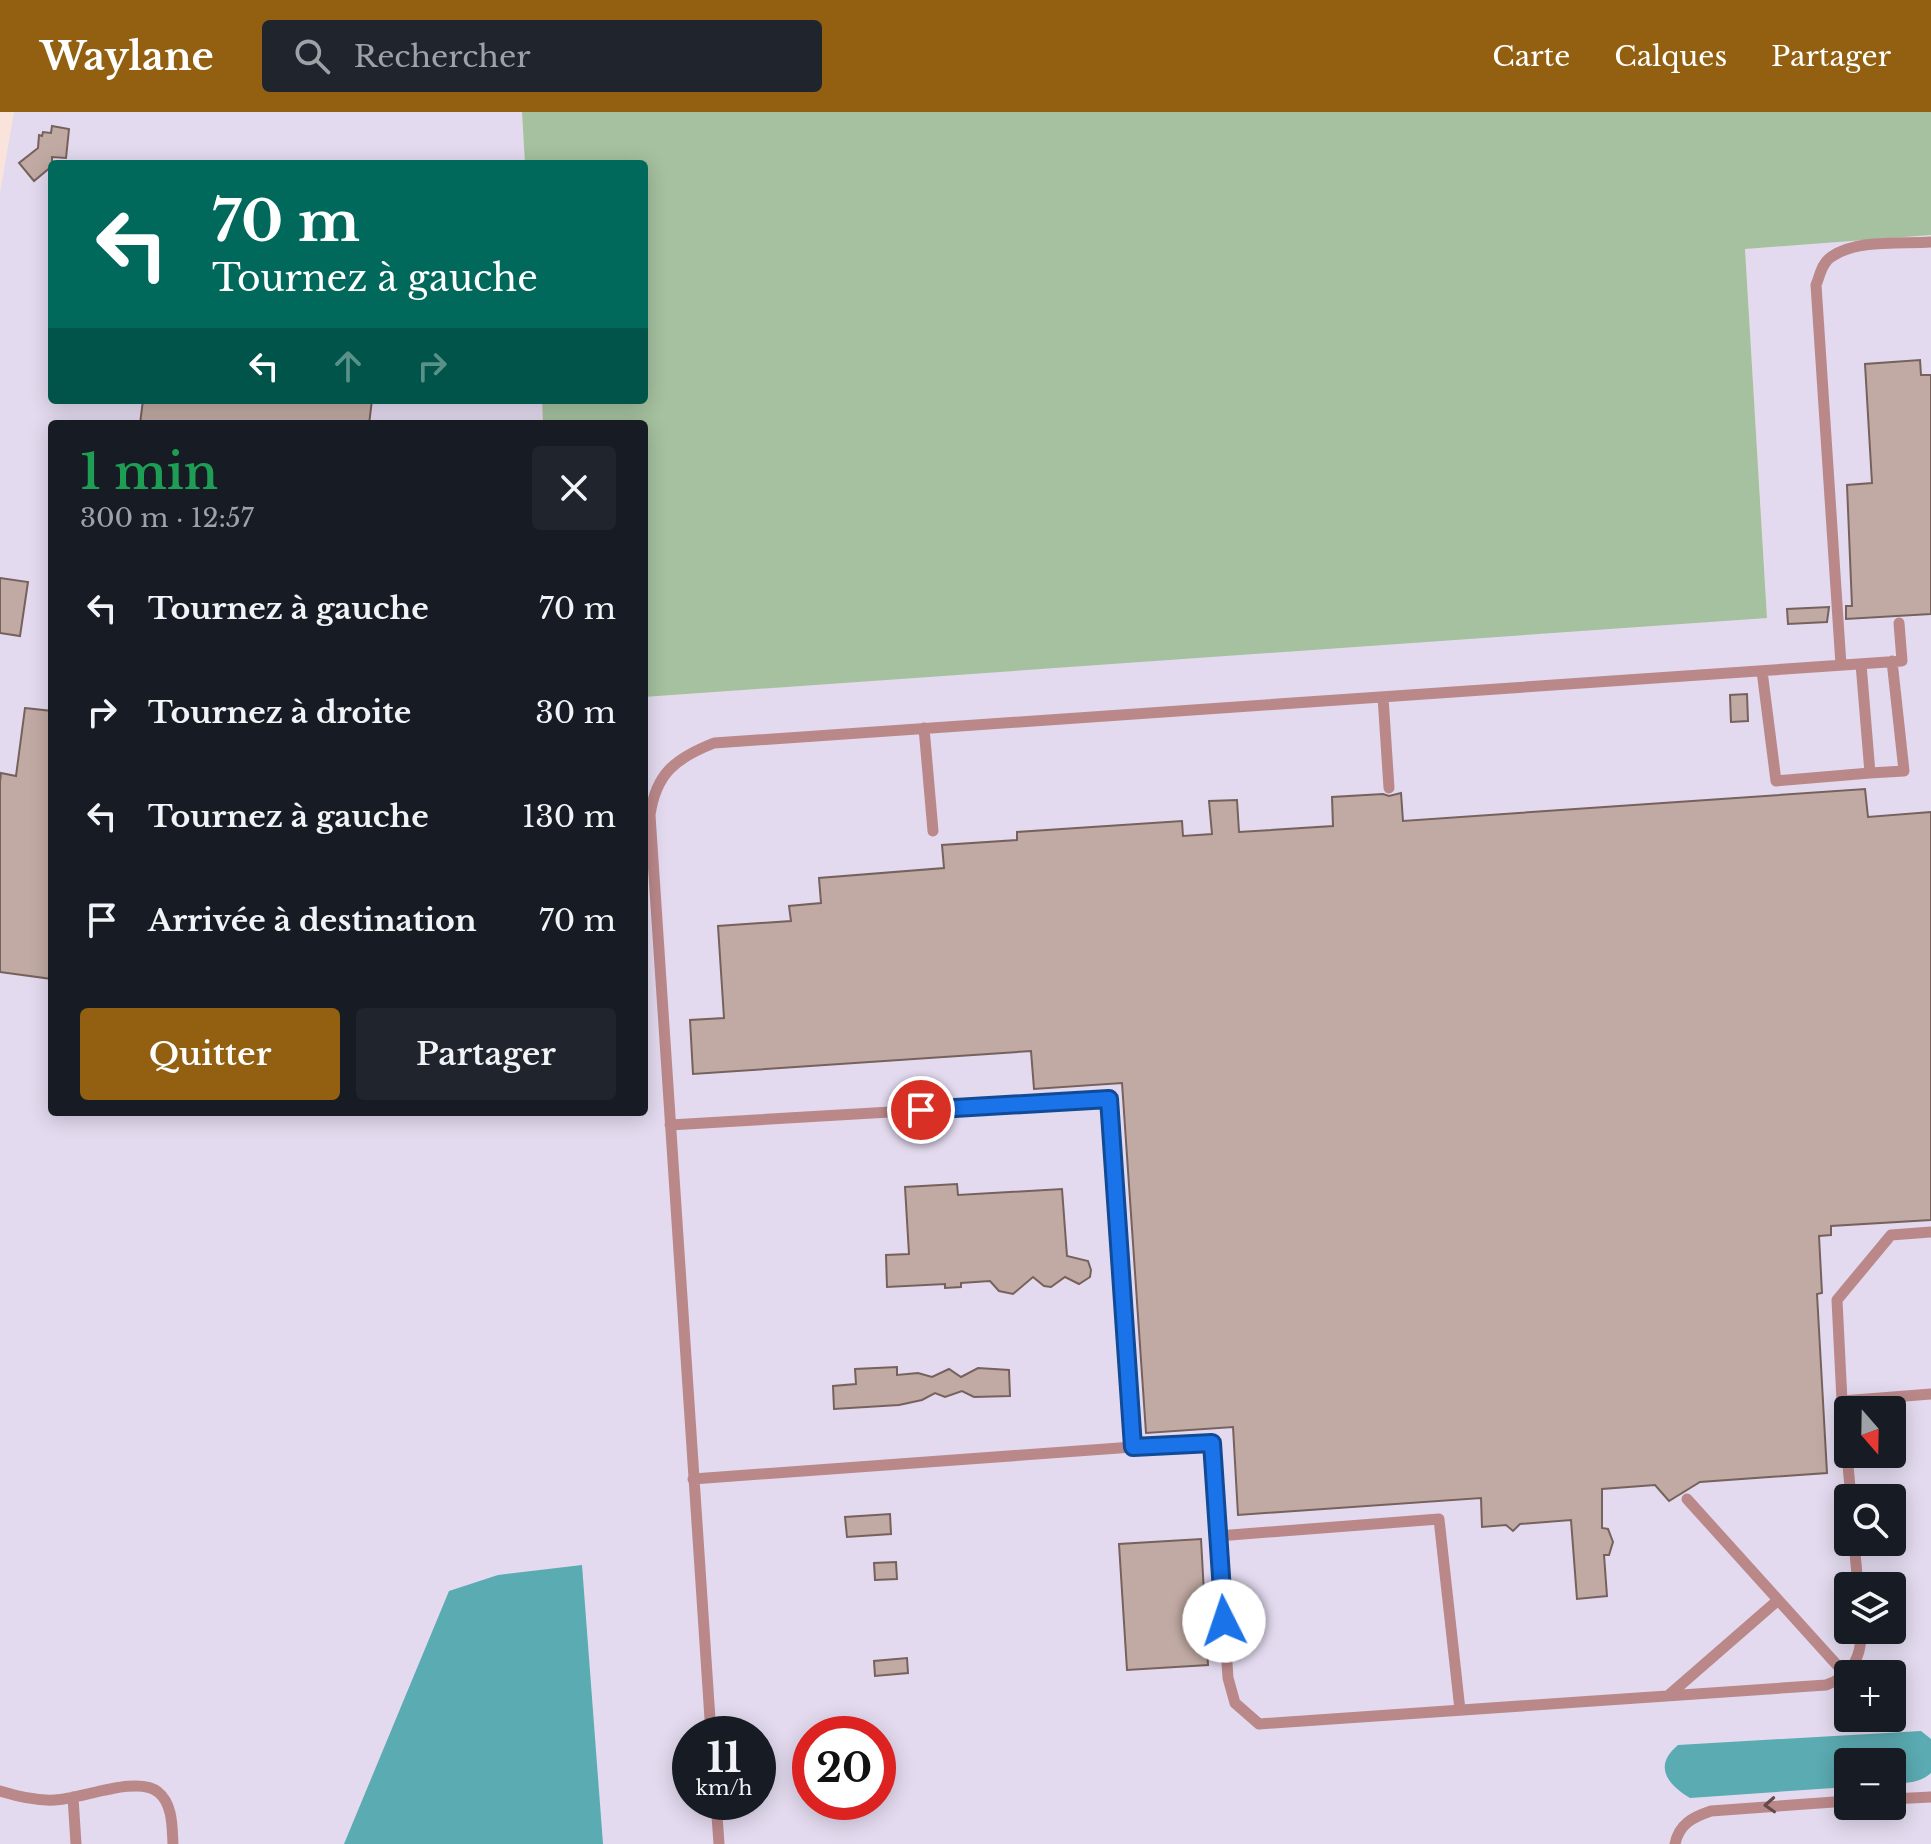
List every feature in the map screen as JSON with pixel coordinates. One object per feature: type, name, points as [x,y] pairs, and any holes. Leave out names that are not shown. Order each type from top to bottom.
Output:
[{"type":"lane","points":[[1841,665],[1816,285],[1829,258],[1842,251],[1863,246],[1931,242]]},
{"type":"lane","points":[[710,1716],[650,815],[652,799],[673,764],[714,743],[1902,661],[1899,623]]},
{"type":"lane","points":[[1762,671],[1776,781],[1904,771],[1892,661]]},
{"type":"lane","points":[[1861,664],[1870,773]]},
{"type":"lane","points":[[1383,697],[1389,788]]},
{"type":"lane","points":[[924,728],[933,831]]},
{"type":"lane","points":[[670,1125],[1109,1099],[1133,1447]]},
{"type":"lane","points":[[1842,1396],[1837,1300],[1891,1235],[1931,1232]]},
{"type":"lane","points":[[1906,1396],[1931,1394]]},
{"type":"lane","points":[[693,1479],[1212,1443],[1228,1678],[1235,1703],[1259,1724],[1826,1685],[1834,1681]]},
{"type":"lane","points":[[1687,1499],[1834,1662]]},
{"type":"lane","points":[[1218,1536],[1439,1519],[1460,1710]]},
{"type":"lane","points":[[1668,1696],[1777,1601]]},
{"type":"lane","points":[[0,1791],[55,1800],[139,1785],[156,1789],[165,1798],[172,1820],[173,1844]]},
{"type":"lane","points":[[73,1797],[76,1844]]},
{"type":"lane","points":[[1906,1798],[1931,1797]]},
{"type":"lane","points":[[1675,1844],[1683,1825],[1695,1816],[1711,1811],[1834,1802]]},
{"type":"lane","points":[[717,1820],[719,1844]]},
{"type":"shaded area","points":[[14,112],[522,112],[525,160],[48,160],[48,404],[542,404],[543,420],[48,420],[48,1116],[648,1116],[648,697],[1767,617],[1745,249],[1931,214],[1931,1844],[0,1844],[0,193]]},
{"type":"green space","points":[[522,112],[1931,112],[1931,235],[1745,249],[1767,618],[648,697],[648,420],[543,420],[542,404],[648,404],[648,160],[525,160]]},
{"type":"water","points":[[582,1565],[603,1844],[344,1844],[449,1591],[498,1575]]},
{"type":"water","points":[[1921,1731],[1931,1739],[1931,1773],[1908,1783],[1906,1748],[1834,1748],[1834,1788],[1690,1798],[1675,1787],[1666,1774],[1666,1760],[1678,1745]]},
{"type":"building","points":[[52,126],[69,129],[66,158],[52,157],[48,160],[48,169],[34,181],[19,163],[38,148],[39,135],[51,133]]},
{"type":"building","points":[[1920,360],[1921,375],[1931,375],[1931,614],[1846,619],[1846,606],[1852,606],[1847,485],[1872,483],[1865,364]]},
{"type":"building","points":[[142,404],[372,404],[370,420],[140,420]]},
{"type":"building","points":[[0,578],[28,582],[20,636],[0,633]]},
{"type":"building","points":[[1829,607],[1827,622],[1788,624],[1787,609]]},
{"type":"building","points":[[1747,694],[1748,721],[1731,722],[1730,695]]},
{"type":"building","points":[[25,708],[48,711],[48,978],[0,972],[0,782],[1,773],[16,776]]},
{"type":"building","points":[[1865,789],[1868,817],[1931,812],[1931,1220],[1831,1226],[1831,1235],[1819,1236],[1822,1293],[1817,1294],[1827,1473],[1700,1482],[1669,1501],[1655,1485],[1602,1489],[1602,1528],[1608,1529],[1613,1542],[1609,1555],[1604,1555],[1607,1596],[1577,1599],[1571,1520],[1520,1524],[1513,1531],[1506,1525],[1482,1527],[1481,1498],[1238,1515],[1233,1427],[1146,1433],[1122,1083],[1034,1089],[1031,1051],[693,1074],[690,1020],[724,1018],[718,926],[791,921],[789,906],[821,903],[819,878],[944,868],[942,845],[1017,840],[1017,832],[1182,821],[1183,836],[1212,834],[1209,801],[1237,800],[1239,832],[1333,826],[1332,797],[1401,793],[1403,821]]},
{"type":"building","points":[[957,1184],[958,1195],[1062,1189],[1067,1256],[1088,1261],[1090,1277],[1079,1284],[1065,1277],[1051,1287],[1044,1286],[1033,1277],[1013,1294],[999,1291],[990,1281],[961,1283],[961,1287],[945,1288],[945,1284],[887,1287],[886,1255],[909,1254],[905,1187]]},
{"type":"building","points":[[897,1367],[897,1375],[918,1373],[932,1377],[949,1369],[961,1377],[978,1368],[1009,1370],[1010,1396],[974,1397],[962,1391],[945,1397],[935,1393],[922,1400],[899,1405],[834,1409],[833,1386],[856,1384],[855,1369]]},
{"type":"building","points":[[890,1514],[891,1534],[847,1537],[845,1517]]},
{"type":"building","points":[[1201,1539],[1208,1665],[1127,1670],[1119,1544]]},
{"type":"building","points":[[896,1562],[897,1579],[875,1580],[874,1563]]},
{"type":"building","points":[[907,1658],[908,1673],[875,1676],[874,1661]]},
{"type":"route","points":[[921,1110],[1109,1099],[1133,1447],[1212,1443],[1224,1621]]}]
